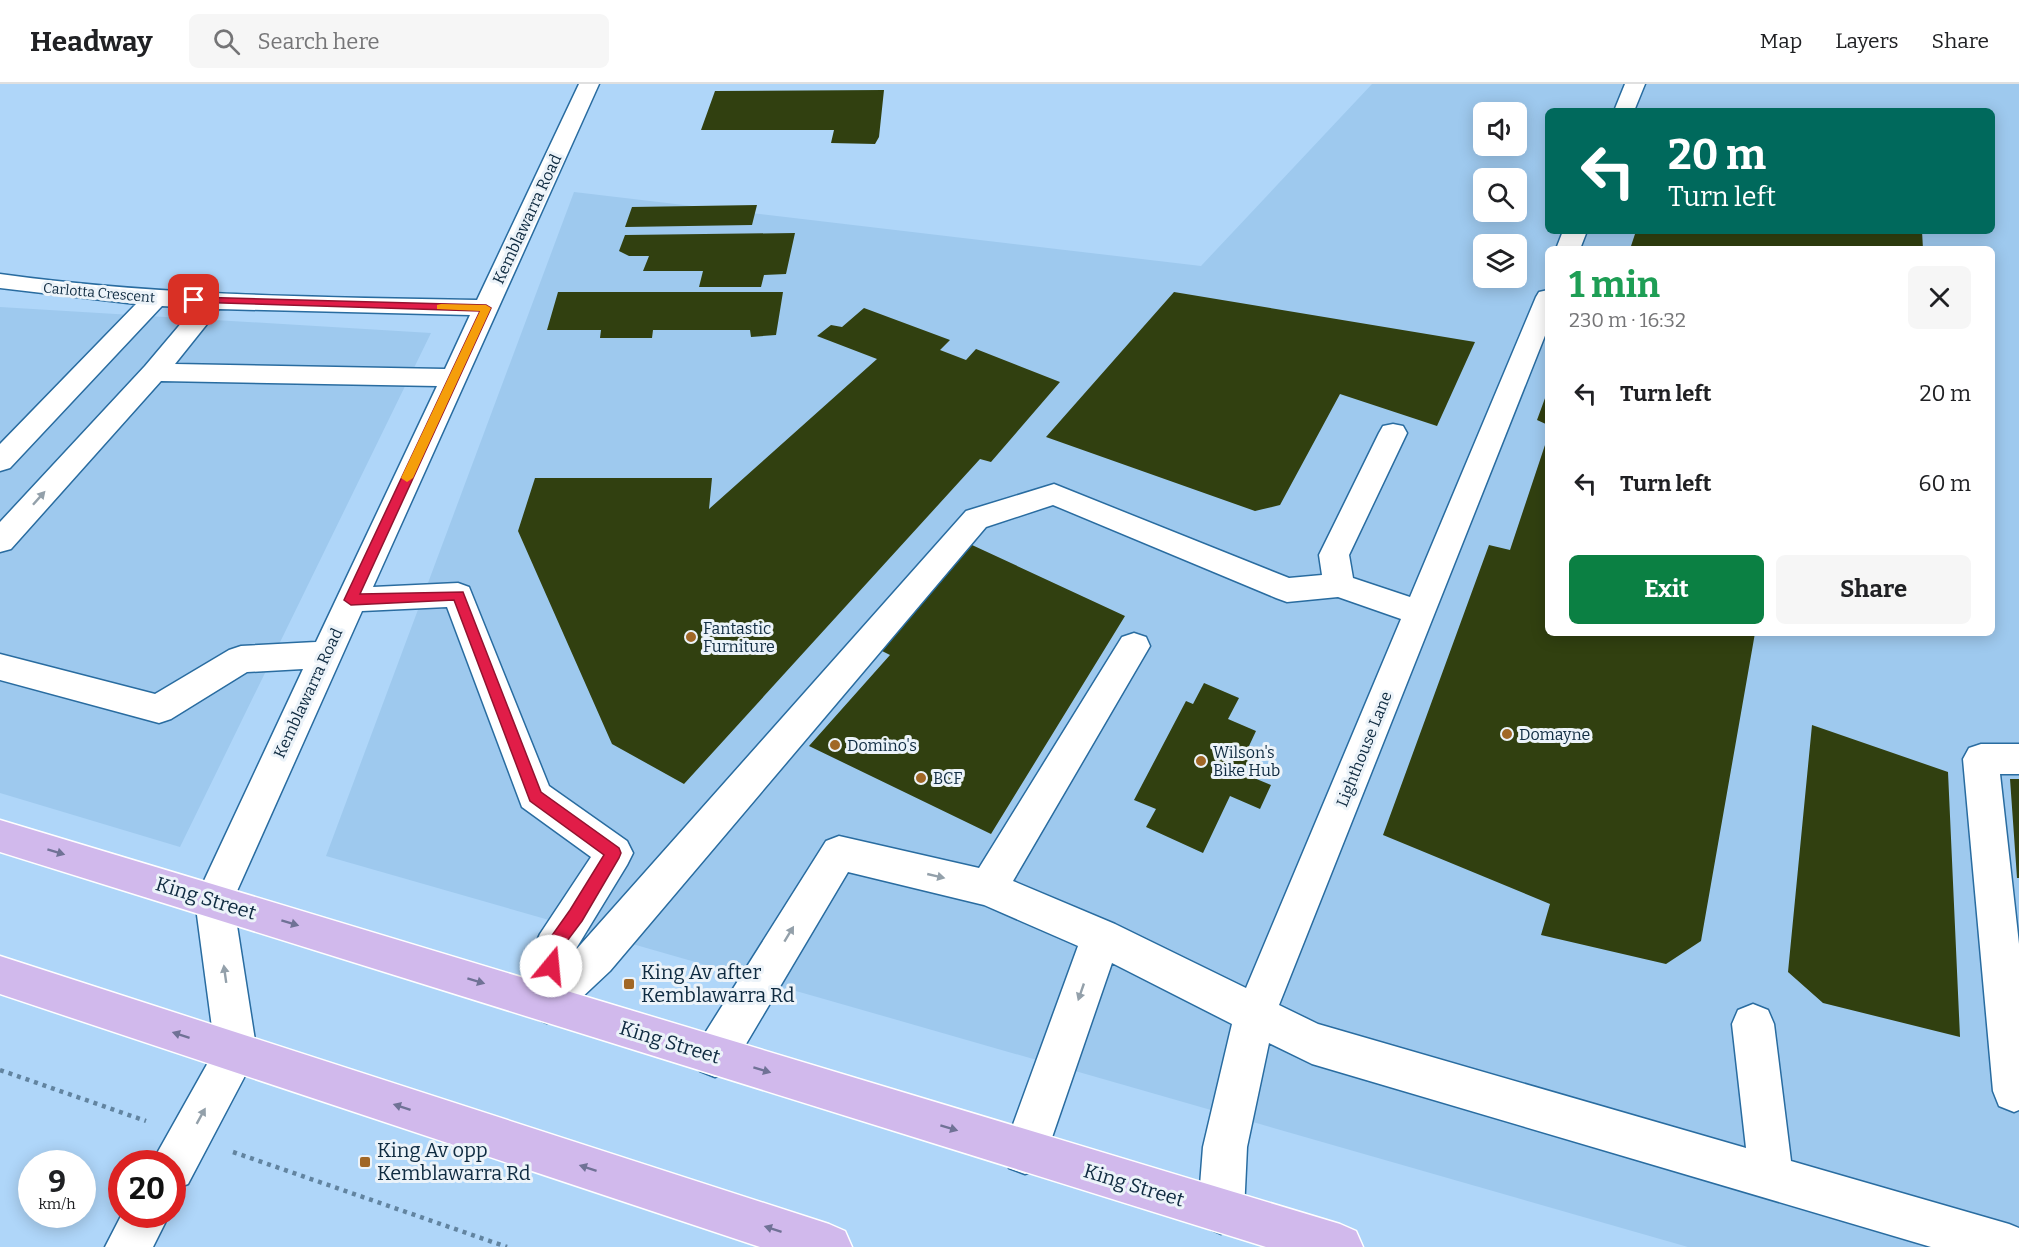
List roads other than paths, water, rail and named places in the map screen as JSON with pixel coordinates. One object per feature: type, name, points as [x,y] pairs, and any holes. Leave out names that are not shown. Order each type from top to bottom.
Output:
[{"type":"main road","name":"King Street","points":[[0,836],[1340,1247]]},
{"type":"main road","points":[[0,975],[829,1247]]},
{"type":"street","name":"Kemblawarra Road","points":[[214,900],[589,84]]},
{"type":"street","points":[[1625,108],[1635,84]]},
{"type":"street","name":"Carlotta Crescent","points":[[0,281],[92,294],[156,298],[486,308]]},
{"type":"street","points":[[0,461],[156,298]]},
{"type":"street","points":[[0,541],[154,372],[213,301]]},
{"type":"street","name":"Lighthouse Lane","points":[[1221,1211],[1225,1148],[1254,1015],[1545,304]]},
{"type":"street","points":[[154,372],[454,378]]},
{"type":"street","points":[[1339,585],[1334,555],[1393,433]]},
{"type":"street","points":[[547,1003],[596,958],[976,519],[1054,494],[1287,590],[1339,585],[1419,614]]},
{"type":"street","points":[[351,600],[458,595],[535,796],[614,853],[576,916],[554,947],[547,1003]]},
{"type":"street","points":[[988,888],[1134,646]]},
{"type":"street","points":[[0,667],[159,710],[241,659],[326,655]]},
{"type":"street","points":[[2014,1091],[1981,759],[2019,759]]},
{"type":"street","points":[[715,1056],[838,853],[988,888],[1101,937],[1311,1043],[2009,1247]]},
{"type":"street","points":[[182,1150],[236,1053],[214,900]]},
{"type":"street","points":[[1025,1152],[1101,937]]},
{"type":"street","points":[[1753,1024],[1771,1177]]},
{"type":"street","points":[[128,1247],[139,1228]]},
{"type":"place","name":"Fantastic Furniture","points":[[691,637]]},
{"type":"place","name":"Domayne","points":[[1507,734]]},
{"type":"place","name":"Domino's","points":[[835,745]]},
{"type":"place","name":"Wilson's Bike Hub","points":[[1201,761]]},
{"type":"place","name":"BCF","points":[[921,778]]},
{"type":"place","name":"King Av after Kemblawarra Rd","points":[[629,984]]},
{"type":"place","name":"King Av opp Kemblawarra Rd","points":[[365,1162]]}]
